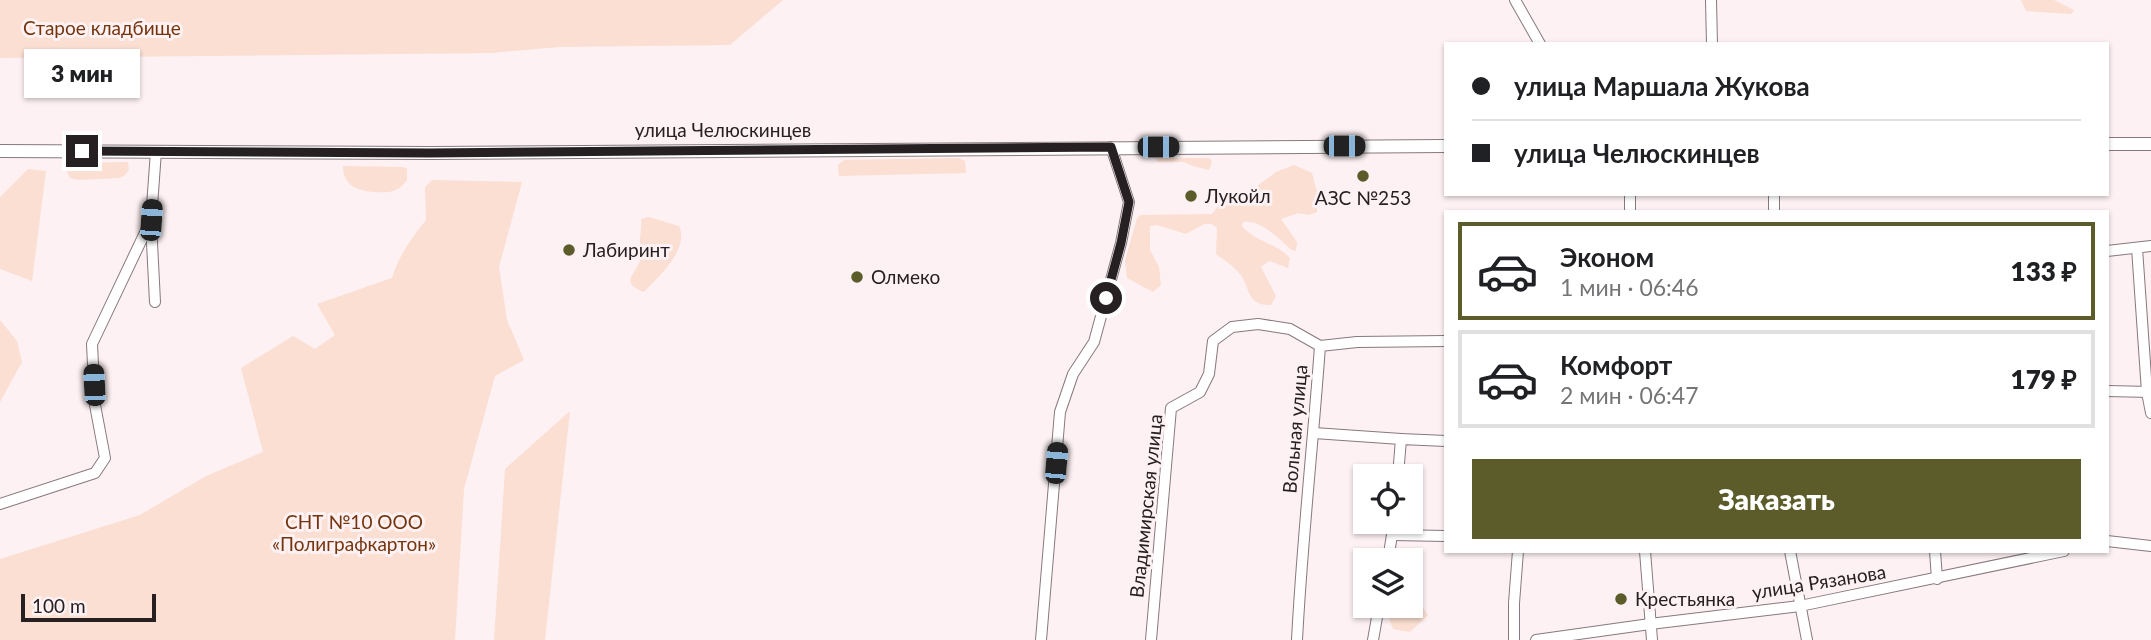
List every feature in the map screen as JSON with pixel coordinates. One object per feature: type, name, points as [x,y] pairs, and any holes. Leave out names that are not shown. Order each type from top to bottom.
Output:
[{"type":"main road","points":[[2109,144],[2151,144]]},
{"type":"main road","name":"улица Челюскинцев","points":[[0,151],[430,153],[1444,146]]},
{"type":"street","points":[[1515,0],[1540,42]]},
{"type":"street","points":[[1711,0],[1712,42]]},
{"type":"street","points":[[1041,640],[1060,412],[1073,374],[1094,342],[1121,243],[1129,202],[1111,147]]},
{"type":"street","points":[[155,302],[151,220],[156,151]]},
{"type":"street","points":[[0,504],[95,473],[105,458],[95,405],[92,344],[151,220]]},
{"type":"street","points":[[2109,251],[2151,246]]},
{"type":"street","points":[[2137,248],[2151,412]]},
{"type":"street","name":"Владимирская улица","points":[[1151,640],[1171,408],[1200,392],[1209,374],[1213,341],[1232,327],[1258,324],[1290,329],[1320,346]]},
{"type":"street","name":"Вольная улица","points":[[1297,640],[1301,547],[1314,433],[1320,346],[1357,342],[1444,341]]},
{"type":"street","points":[[2109,391],[2149,392]]},
{"type":"street","points":[[1314,433],[1444,441]]},
{"type":"street","points":[[1399,464],[1401,439]]},
{"type":"street","points":[[1390,548],[1393,535],[1444,536]]},
{"type":"street","points":[[2109,541],[2151,546]]},
{"type":"street","points":[[1514,640],[1518,553]]},
{"type":"street","points":[[1645,553],[1652,640]]},
{"type":"street","points":[[1790,553],[1807,640]]},
{"type":"street","points":[[1935,553],[1937,579]]},
{"type":"street","name":"улица Рязанова","points":[[1536,640],[1800,606],[2055,553]]},
{"type":"street","points":[[1373,640],[1377,618]]},
{"type":"green space","name":"Старое кладбище","points":[[0,0],[783,0],[730,45],[559,47],[491,53],[0,58]]},
{"type":"green space","points":[[2021,0],[2054,0],[2074,10],[2071,14],[2026,11]]},
{"type":"green space","points":[[958,158],[965,161],[966,173],[839,176],[838,165],[844,160]]},
{"type":"green space","points":[[1156,158],[1209,158],[1212,162],[1209,170],[1184,162],[1157,162]]},
{"type":"green space","points":[[128,162],[129,170],[119,178],[78,180],[70,178],[66,170],[69,164],[73,163]]},
{"type":"green space","points":[[1294,165],[1312,173],[1317,192],[1317,212],[1309,215],[1298,213],[1281,219],[1297,242],[1296,251],[1257,224],[1243,222],[1242,226],[1290,258],[1288,268],[1269,261],[1261,267],[1276,296],[1271,305],[1257,302],[1238,272],[1216,254],[1217,228],[1212,224],[1204,224],[1186,234],[1157,225],[1150,226],[1150,250],[1159,267],[1161,285],[1153,292],[1127,278],[1125,261],[1137,218],[1141,215],[1212,214],[1221,202],[1237,201],[1276,172]]},
{"type":"green space","points":[[343,166],[403,167],[407,169],[407,180],[391,192],[363,190],[349,183]]},
{"type":"green space","points":[[28,169],[46,171],[32,281],[0,269],[0,197]]},
{"type":"green space","name":"СНТ №10 ООО «Полиграфкартон»","points":[[432,180],[522,182],[499,267],[507,320],[524,360],[495,376],[464,489],[455,640],[0,640],[0,559],[140,515],[206,476],[263,452],[241,368],[293,336],[315,349],[335,335],[317,304],[392,278],[406,248],[426,220],[425,187]]},
{"type":"green space","points":[[649,217],[679,226],[681,235],[680,244],[671,262],[644,292],[632,285],[631,277],[642,256],[641,219]]},
{"type":"green space","points":[[0,320],[17,341],[22,362],[0,402]]},
{"type":"green space","points":[[570,411],[545,640],[494,640],[505,469]]},
{"type":"green space","points":[[1423,608],[1428,615],[1410,632],[1393,629],[1389,618],[1423,618]]},
{"type":"place","name":"АЗС №253","points":[[1363,176]]},
{"type":"place","name":"Лукойл","points":[[1191,196]]},
{"type":"place","name":"Лабиринт","points":[[569,250]]},
{"type":"place","name":"Олмеко","points":[[857,277]]},
{"type":"place","name":"Крестьянка","points":[[1621,599]]},
{"type":"route","points":[[82,151],[430,153],[1111,147],[1129,202],[1106,298]]}]
